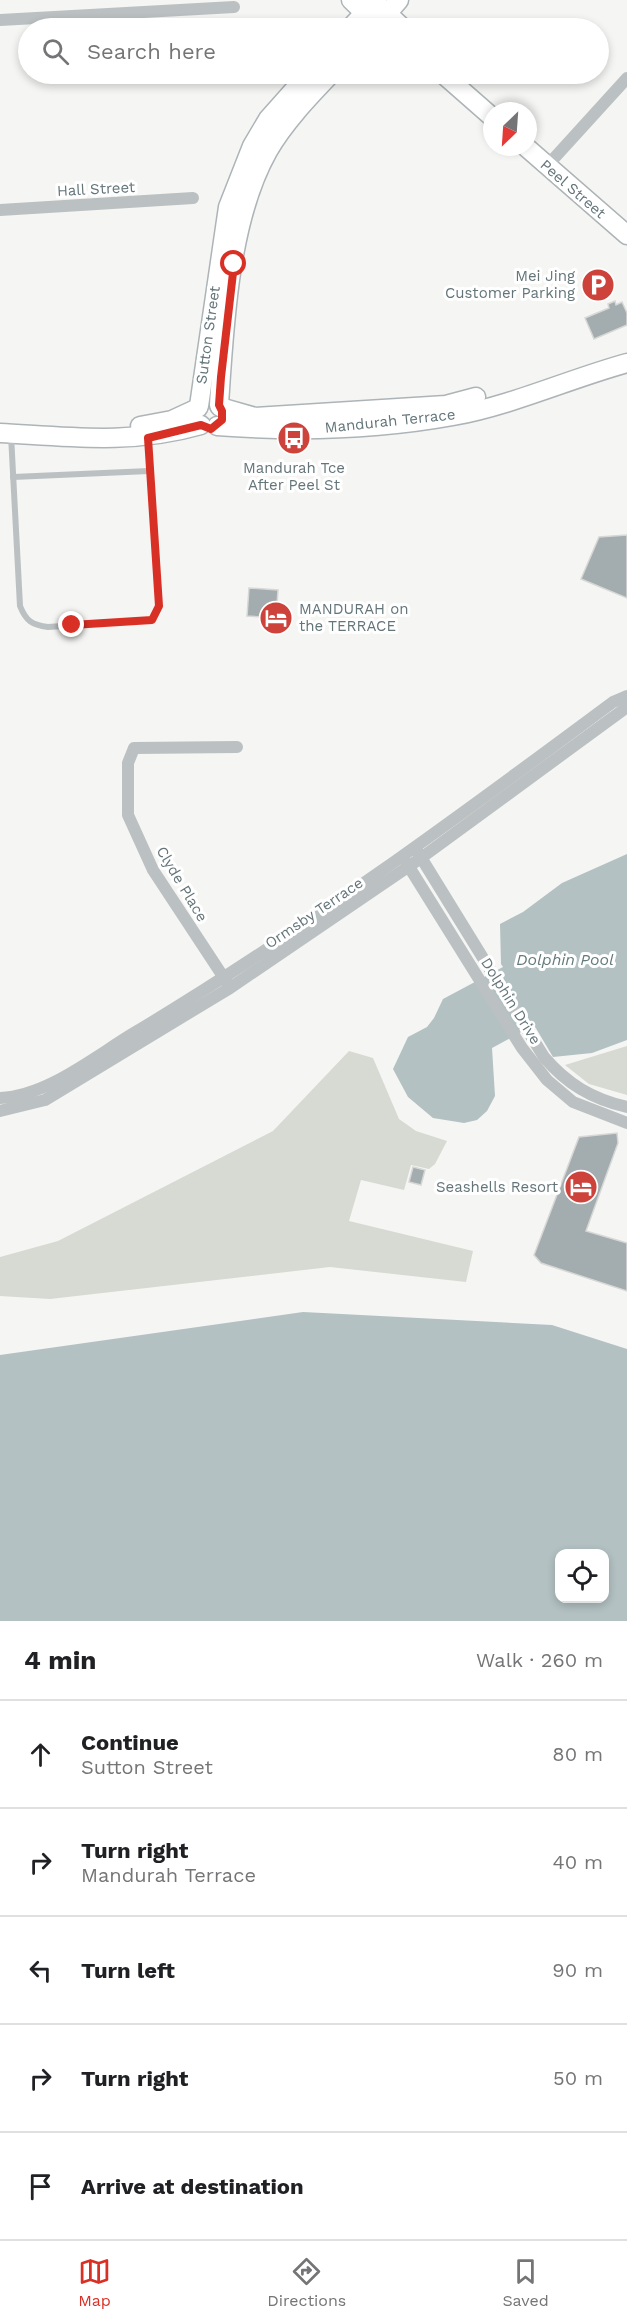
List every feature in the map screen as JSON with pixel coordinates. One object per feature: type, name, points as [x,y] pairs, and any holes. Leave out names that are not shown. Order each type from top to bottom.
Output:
[{"type":"main road","points":[[351,0],[378,12]]},
{"type":"main road","name":"Sutton Street","points":[[219,406],[239,225],[251,186],[304,84]]},
{"type":"main road","name":"Sutton Street","points":[[204,416],[228,207],[252,146],[268,119],[316,84]]},
{"type":"main road","points":[[454,84],[483,109]]},
{"type":"main road","name":"Peel Street","points":[[536,156],[625,234]]},
{"type":"main road","name":"Mandurah Terrace","points":[[204,416],[208,401],[255,417],[446,405],[541,381],[627,351]]},
{"type":"main road","name":"Mandurah Terrace","points":[[4,429],[136,427],[204,416],[312,429],[454,416],[564,386],[627,363]]},
{"type":"main road","name":"Mandurah Terrace","points":[[4,429],[101,438],[148,438],[204,416]]},
{"type":"street","points":[[36,18],[234,7]]},
{"type":"street","points":[[0,20],[18,19]]},
{"type":"street","points":[[547,165],[627,78]]},
{"type":"street","name":"Hall Street","points":[[0,210],[193,198]]},
{"type":"street","name":"Ormsby Terrace","points":[[0,1111],[45,1100],[227,983],[406,862],[613,702],[627,696]]},
{"type":"street","name":"Ormsby Terrace","points":[[418,853],[627,707]]},
{"type":"street","name":"Clyde Place","points":[[227,983],[153,870],[140,843],[128,815],[128,763],[134,748],[237,747]]},
{"type":"street","name":"Dolphin Drive","points":[[418,853],[462,925],[553,1088],[573,1102],[627,1123]]},
{"type":"street","name":"Dolphin Drive","points":[[406,862],[456,941],[538,1060],[572,1085],[591,1095],[627,1107]]},
{"type":"street","name":"Ormsby Terrace","points":[[0,1098],[13,1098],[51,1083],[227,983]]},
{"type":"lane","points":[[4,429],[13,477],[20,606],[25,618],[32,623],[48,627],[152,620],[156,613],[159,606],[148,438]]},
{"type":"lane","points":[[13,477],[149,471]]},
{"type":"shaded area","points":[[627,1046],[627,1095],[589,1084],[565,1065]]},
{"type":"shaded area","points":[[349,1051],[373,1058],[399,1119],[416,1131],[447,1141],[435,1164],[429,1169],[411,1165],[404,1190],[361,1180],[349,1221],[473,1251],[466,1282],[330,1267],[50,1299],[0,1296],[0,1257],[58,1241],[273,1131]]},
{"type":"water","name":"Dolphin Pool","points":[[627,854],[627,1040],[592,1053],[553,1057],[534,1025],[492,1048],[495,1096],[487,1111],[477,1120],[464,1123],[433,1118],[408,1097],[393,1069],[408,1037],[427,1027],[443,999],[503,967],[500,924],[523,912],[562,883]]},
{"type":"water","points":[[303,1312],[552,1325],[627,1349],[627,1621],[0,1621],[0,1355]]},
{"type":"building","points":[[615,301],[616,305],[622,302],[627,313],[627,325],[594,339],[585,318],[609,308],[608,304]]},
{"type":"building","points":[[627,535],[627,598],[581,579],[599,537]]},
{"type":"building","name":"MANDURAH on the TERRACE","points":[[249,588],[278,590],[276,618],[247,616]]},
{"type":"building","name":"Seashells Resort","points":[[617,1133],[618,1143],[586,1231],[627,1243],[627,1291],[541,1263],[534,1255],[579,1137]]},
{"type":"building","points":[[413,1167],[425,1170],[421,1185],[409,1182]]},
{"type":"place","name":"Mei Jing Customer Parking","points":[[598,285]]},
{"type":"place","name":"Mandurah Tce After Peel St","points":[[294,438]]},
{"type":"place","name":"MANDURAH on the TERRACE","points":[[276,618]]},
{"type":"place","name":"Seashells Resort","points":[[581,1187]]},
{"type":"route","points":[[72,625],[152,620],[156,613],[159,606],[148,438],[201,425],[211,429],[222,420],[219,405],[221,377],[234,264]]}]
